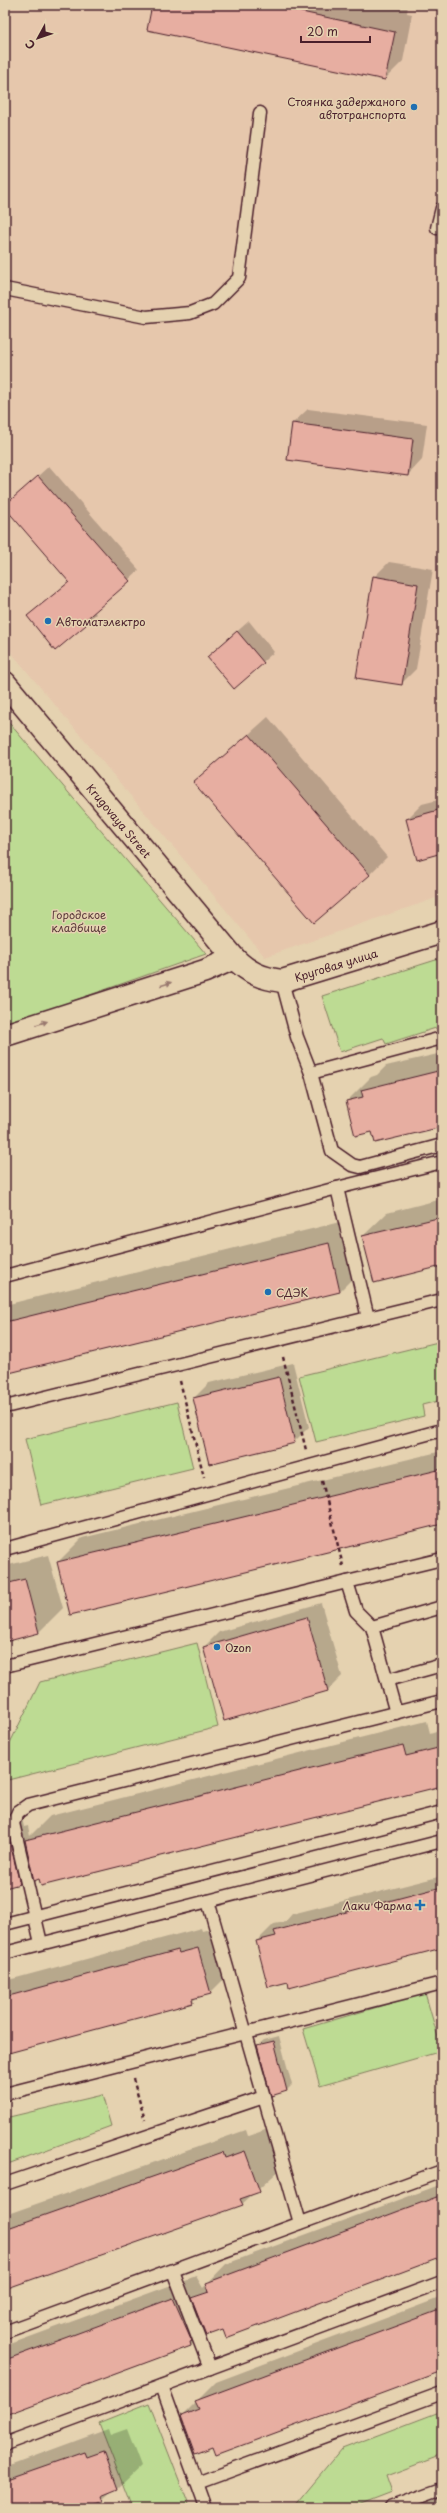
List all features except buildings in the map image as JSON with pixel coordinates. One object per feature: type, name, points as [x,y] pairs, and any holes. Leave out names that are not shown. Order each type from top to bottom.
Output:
[{"type":"street","name":"Krugovaya Street","points":[[5,683],[234,958]]},
{"type":"street","name":"Круговая улица","points":[[234,958],[248,971],[264,979],[282,981],[442,932]]},
{"type":"street","points":[[5,1035],[205,971],[234,958]]},
{"type":"lane","points":[[5,289],[146,317],[190,313],[213,304],[239,278],[260,113]]},
{"type":"lane","points":[[438,228],[442,208]]},
{"type":"lane","points":[[282,981],[297,1037],[311,1073],[332,1151],[352,1165],[360,1167],[442,1145]]},
{"type":"lane","points":[[311,1073],[442,1038]]},
{"type":"lane","points":[[5,1276],[337,1188],[442,1162]]},
{"type":"lane","points":[[337,1188],[368,1318]]},
{"type":"lane","points":[[5,1407],[442,1300]]},
{"type":"lane","points":[[5,1548],[442,1430]]},
{"type":"lane","points":[[5,1666],[442,1559]]},
{"type":"lane","points":[[347,1582],[356,1611],[372,1626],[396,1713]]},
{"type":"lane","points":[[372,1626],[442,1607]]},
{"type":"lane","points":[[387,1680],[442,1665]]},
{"type":"lane","points":[[41,1943],[12,1823],[18,1812],[28,1805],[442,1701]]},
{"type":"lane","points":[[5,1924],[442,1812]]},
{"type":"lane","points":[[5,1953],[442,1841]]},
{"type":"lane","points":[[208,1900],[300,2223]]},
{"type":"lane","points":[[5,2094],[442,1983]]},
{"type":"lane","points":[[5,2184],[264,2097]]},
{"type":"lane","points":[[5,2332],[442,2171]]},
{"type":"lane","points":[[173,2271],[210,2368]]},
{"type":"lane","points":[[5,2444],[442,2282]]},
{"type":"lane","points":[[162,2386],[206,2508]]},
{"type":"lane","points":[[197,2483],[442,2393]]},
{"type":"lane","points":[[390,2508],[442,2489]]},
{"type":"path","points":[[279,1340],[347,1582]]},
{"type":"path","points":[[176,1365],[208,1493]]},
{"type":"path","points":[[128,2063],[150,2136]]},
{"type":"shaded area","points":[[5,5],[442,5],[442,896],[265,957],[5,645]]},
{"type":"green space","name":"Городское кладбище","points":[[5,718],[206,954],[5,1025]]},
{"type":"green space","points":[[442,958],[442,1026],[386,1044],[383,1038],[340,1052],[322,996]]},
{"type":"green space","points":[[442,1341],[442,1400],[422,1405],[424,1416],[316,1442],[299,1376]]},
{"type":"green space","points":[[177,1402],[193,1468],[41,1505],[25,1439]]},
{"type":"green space","points":[[197,1643],[218,1727],[8,1780],[5,1753],[40,1682]]},
{"type":"green space","points":[[425,1993],[442,2051],[320,2086],[303,2029]]},
{"type":"green space","points":[[102,2095],[111,2126],[5,2165],[5,2118]]},
{"type":"green space","points":[[149,2403],[190,2508],[132,2508],[99,2423]]},
{"type":"green space","points":[[442,2411],[442,2455],[386,2476],[392,2493],[353,2508],[293,2508],[342,2449]]},
{"type":"place","name":"Стоянка задержаного автотранспорта","points":[[414,107]]},
{"type":"place","name":"Автоматэлектро","points":[[48,621]]},
{"type":"place","name":"СДЭК","points":[[268,1292]]},
{"type":"place","name":"Ozon","points":[[217,1647]]},
{"type":"place","name":"Лаки Фарма","points":[[420,1905]]}]
